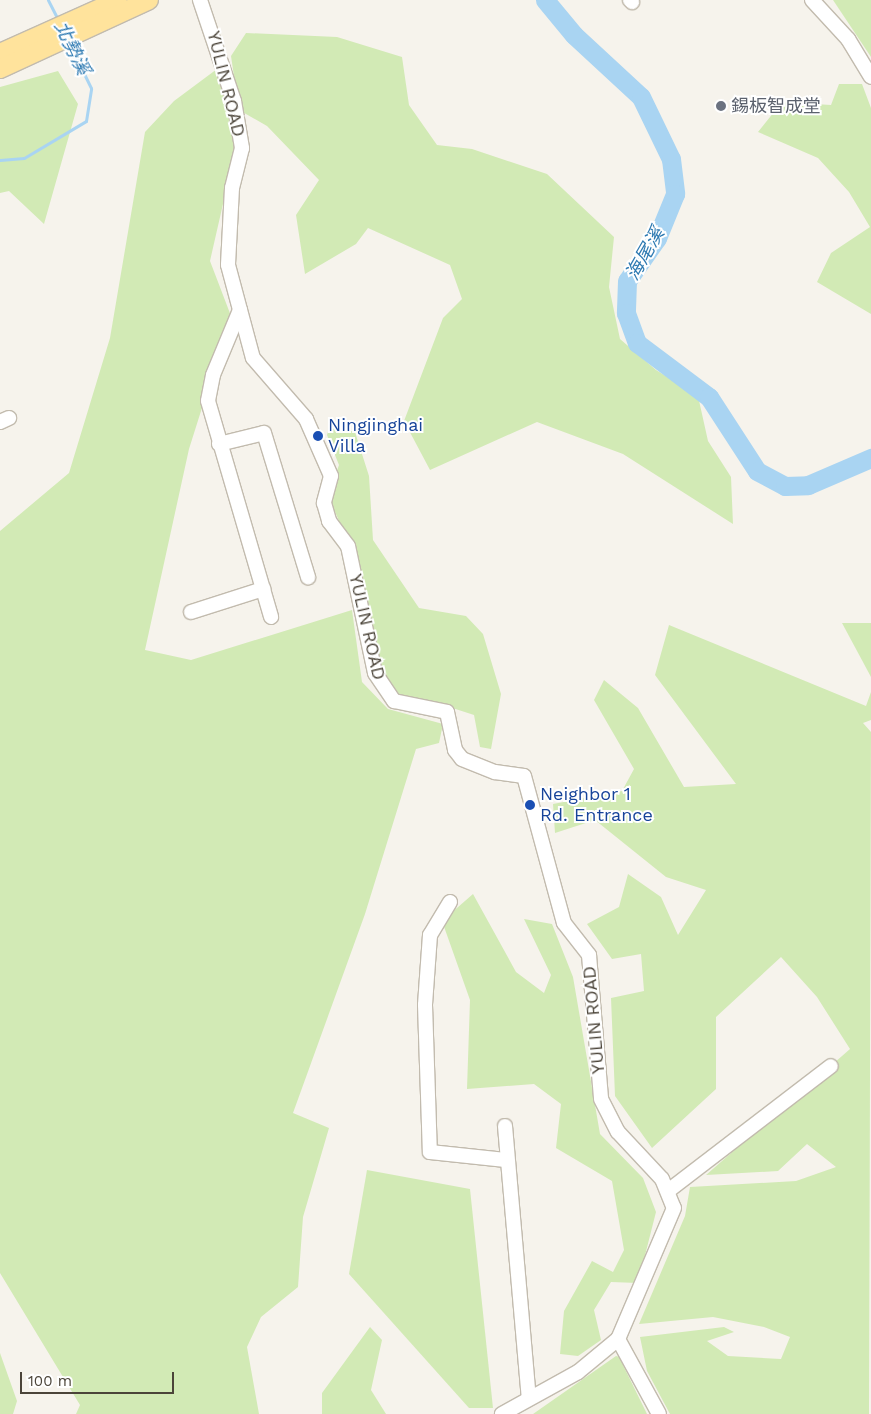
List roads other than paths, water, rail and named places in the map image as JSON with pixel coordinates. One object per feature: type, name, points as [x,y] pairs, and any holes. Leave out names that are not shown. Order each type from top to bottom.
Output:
[{"type":"main road","points":[[0,68],[118,0]]},
{"type":"main road","points":[[0,53],[64,32],[148,0]]},
{"type":"street","name":"YULIN ROAD","points":[[200,0],[234,101],[242,148],[226,248],[240,310],[253,358],[306,419],[331,476],[324,503],[329,521],[348,546],[382,688],[394,701],[408,707],[447,712],[455,750],[462,758],[495,772],[524,776],[564,923],[589,955],[601,1100],[618,1132],[668,1191]]},
{"type":"street","points":[[812,0],[848,39],[871,77]]},
{"type":"street","points":[[240,310],[213,375],[208,401],[271,617]]},
{"type":"street","points":[[219,444],[264,432],[308,577]]},
{"type":"street","points":[[192,612],[262,589]]},
{"type":"street","points":[[450,902],[430,935],[425,1005],[430,1152],[506,1160]]},
{"type":"street","points":[[502,1414],[602,1356],[618,1339],[674,1208],[668,1191],[831,1066]]},
{"type":"street","points":[[506,1126],[506,1160],[517,1242],[529,1398]]},
{"type":"street","points":[[618,1339],[660,1414]]},
{"type":"waterway","name":"北勢溪","points":[[48,0],[59,22]]},
{"type":"waterway","name":"海尾溪","points":[[545,0],[574,35],[641,97],[671,159],[675,194],[657,238],[627,281],[626,313],[637,343],[709,397],[757,471],[785,486],[808,485],[871,458]]},
{"type":"waterway","name":"北勢溪","points":[[0,160],[24,158],[86,121],[91,88],[69,43]]},
{"type":"place","name":"錫板智成堂","points":[[721,106]]},
{"type":"place","name":"Ningjinghai Villa","points":[[318,436]]},
{"type":"place","name":"Neighbor 1 Rd. Entrance","points":[[530,805]]}]
